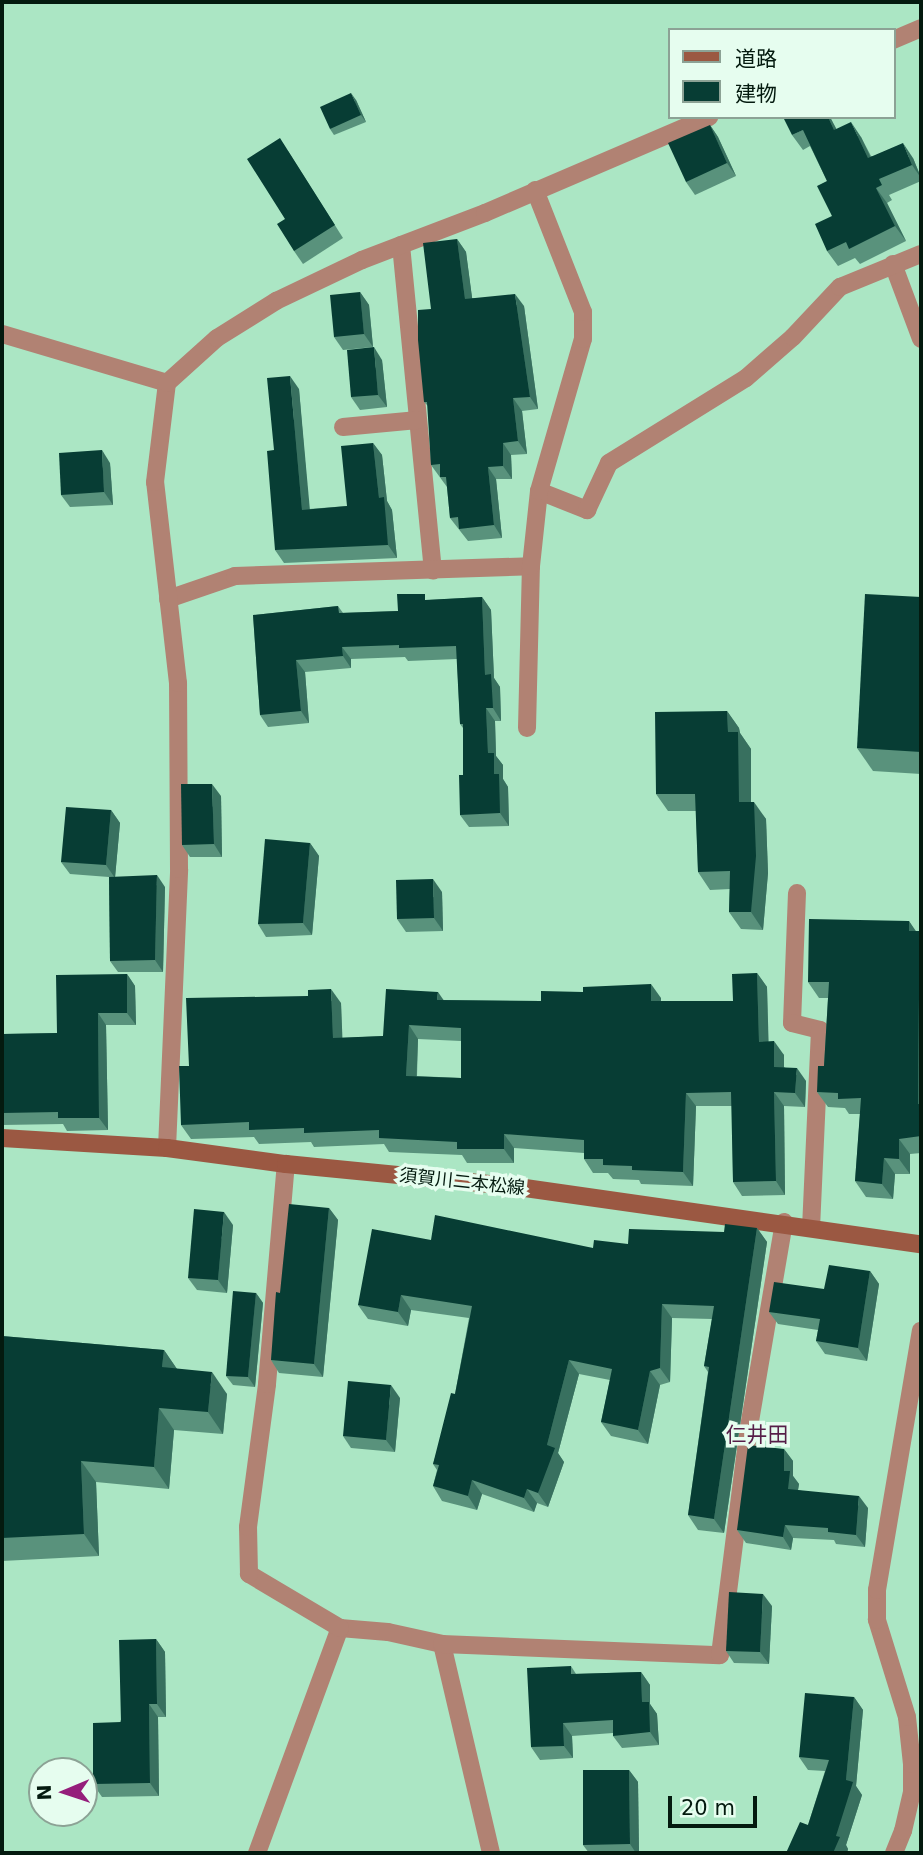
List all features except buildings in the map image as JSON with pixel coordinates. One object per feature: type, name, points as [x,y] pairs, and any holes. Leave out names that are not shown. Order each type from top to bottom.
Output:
[{"type":"main road","name":"須賀川二本松線","points":[[2,1138],[167,1148],[286,1164],[511,1186],[784,1222],[921,1244]]},
{"type":"street","points":[[895,39],[921,28]]},
{"type":"street","points":[[167,1148],[179,869],[178,683],[155,482],[167,383],[217,338],[276,300],[704,119]]},
{"type":"street","points":[[527,728],[531,566],[539,491],[583,339],[583,312],[535,190]]},
{"type":"street","points":[[401,245],[433,570]]},
{"type":"street","points":[[539,491],[587,510],[609,463],[746,378],[793,337],[840,287],[921,254]]},
{"type":"street","points":[[893,264],[921,339]]},
{"type":"street","points":[[2,334],[167,383]]},
{"type":"street","points":[[343,427],[418,420]]},
{"type":"street","points":[[168,599],[235,576],[531,566]]},
{"type":"street","points":[[797,892],[792,1023],[820,1030],[811,1227]]},
{"type":"street","points":[[286,1164],[267,1384],[248,1527],[249,1574],[340,1628],[388,1632],[442,1644],[720,1655],[749,1427],[784,1222]]},
{"type":"street","points":[[894,1853],[903,1831],[912,1793],[912,1764],[907,1717],[877,1620],[877,1590],[921,1331]]},
{"type":"street","points":[[257,1853],[340,1628]]},
{"type":"street","points":[[442,1644],[491,1853]]},
{"type":"district","name":"仁井田","points":[[757,1435]]}]
